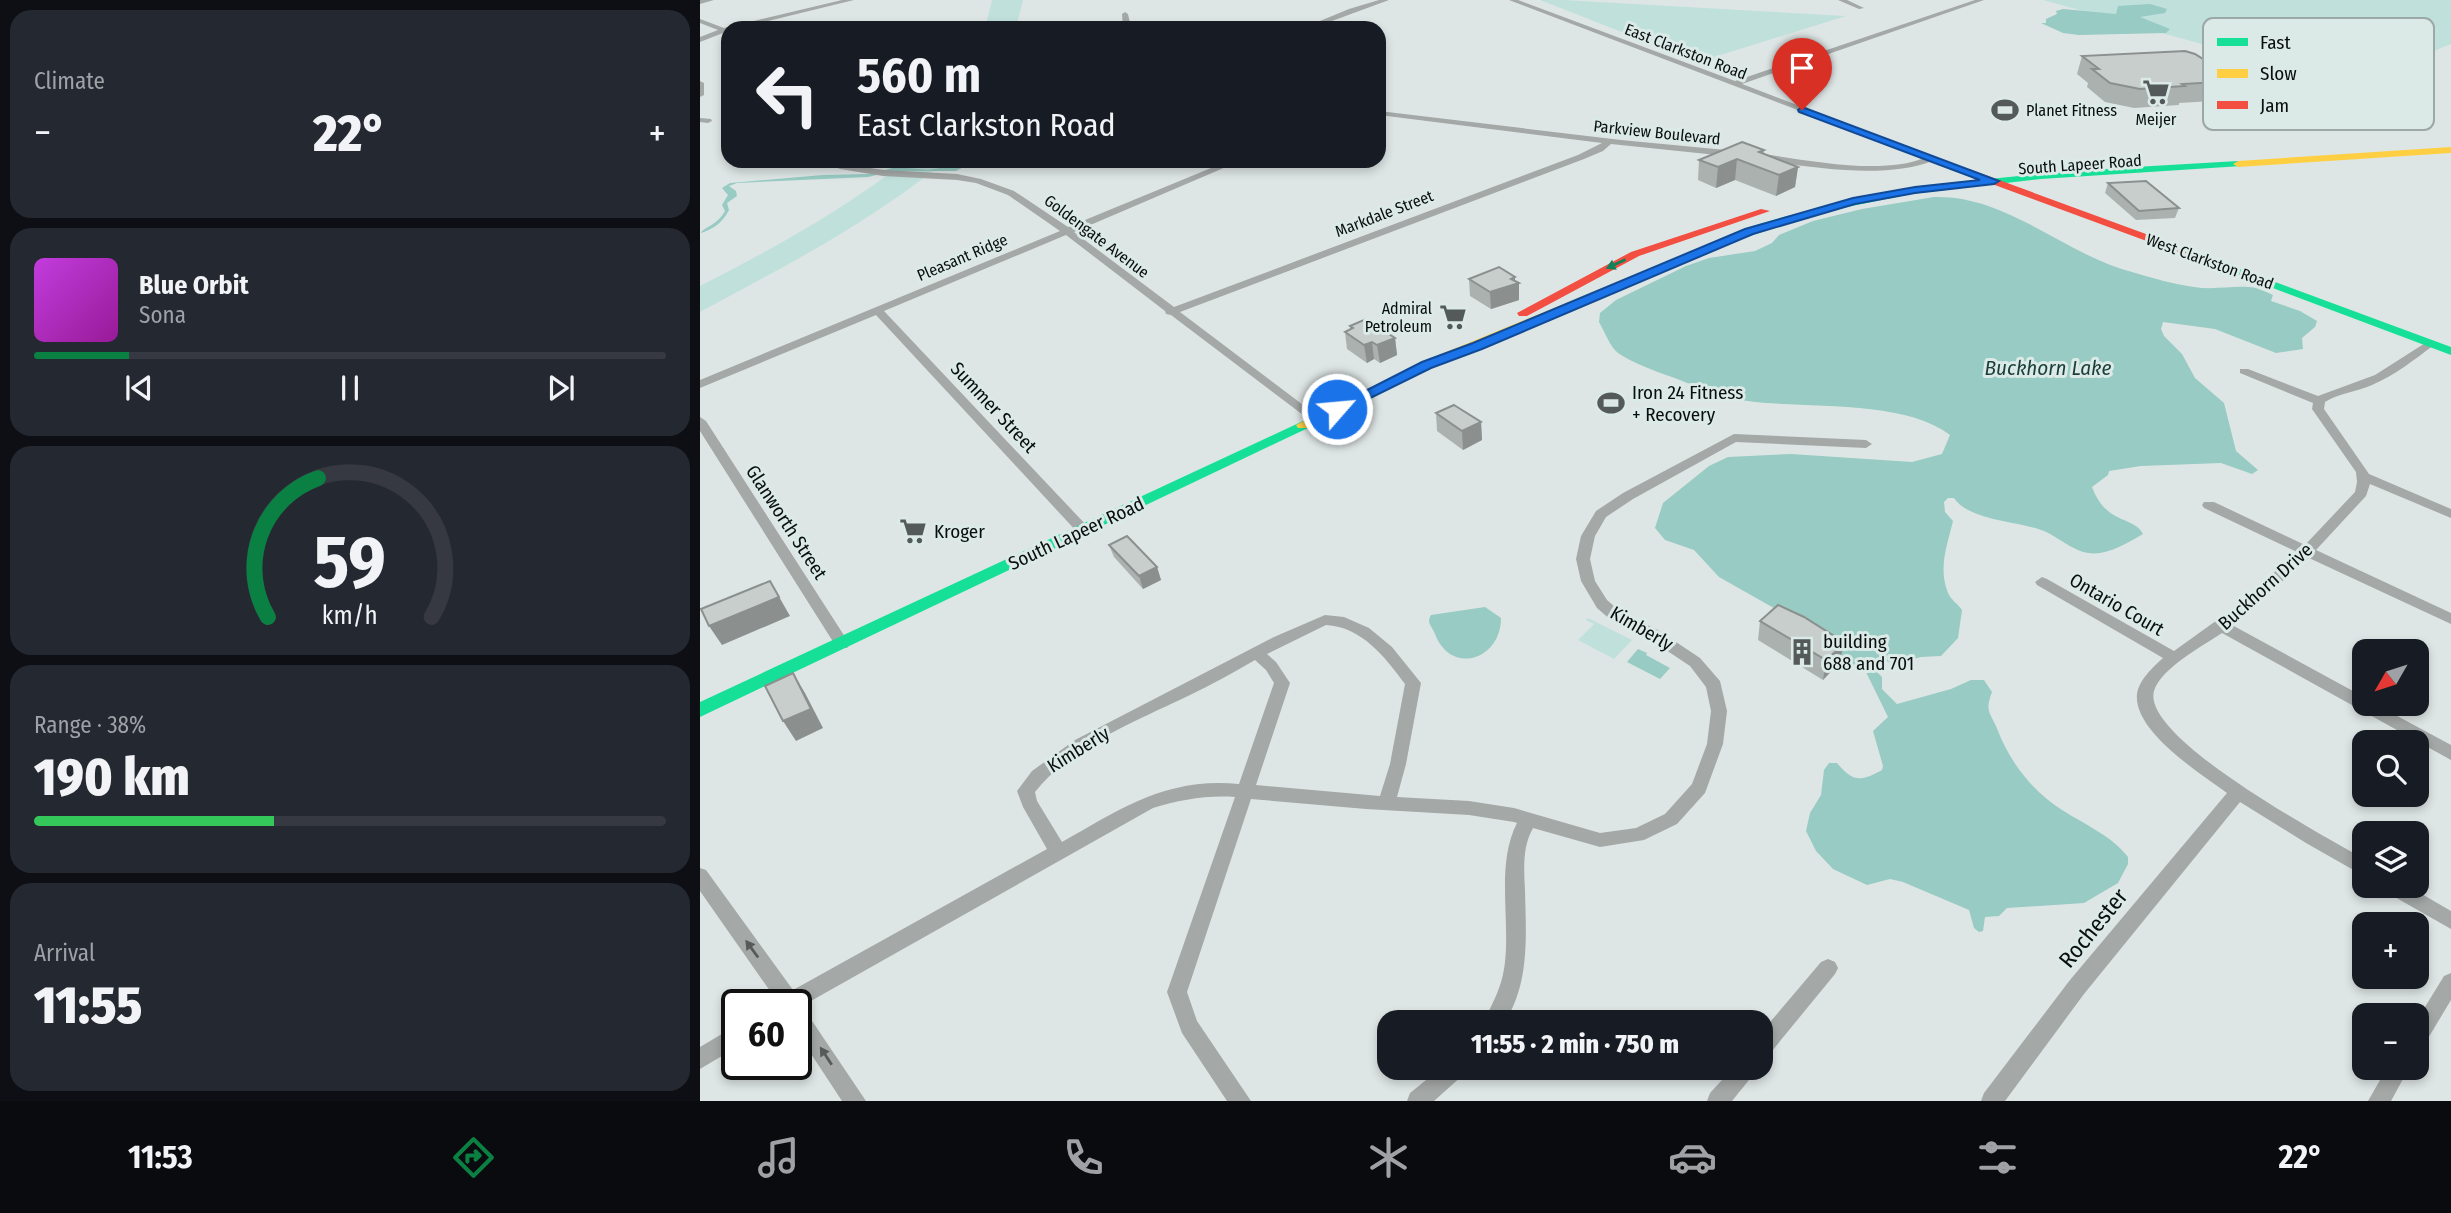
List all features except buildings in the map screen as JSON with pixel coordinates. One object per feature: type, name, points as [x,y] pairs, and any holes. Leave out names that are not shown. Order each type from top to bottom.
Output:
[{"type":"main road","name":"South Lapeer Road","points":[[1451,355],[1726,241],[1825,207],[1915,190],[1994,181],[2451,140]]},
{"type":"main road","name":"South Lapeer Road","points":[[700,709],[1451,355],[1577,283],[1651,248],[1702,229],[1846,191],[1969,172],[2210,156],[2285,157],[2451,150]]},
{"type":"main road","points":[[2106,173],[2118,169],[2207,163],[2213,160],[2210,156]]},
{"type":"main road","name":"West Clarkston Road","points":[[1969,172],[2451,351]]},
{"type":"main road","points":[[1702,229],[1707,237],[1726,241]]},
{"type":"main road","points":[[1651,248],[1662,250],[1664,256],[1661,267]]},
{"type":"street","points":[[700,2],[711,0]]},
{"type":"street","points":[[761,21],[851,0]]},
{"type":"street","points":[[1325,21],[1385,0]]},
{"type":"street","name":"East Clarkston Road","points":[[1512,0],[1969,172]]},
{"type":"street","points":[[1841,0],[1861,8]]},
{"type":"street","points":[[1735,84],[1981,0]]},
{"type":"street","points":[[1125,14],[1126,21]]},
{"type":"street","points":[[700,21],[721,27]]},
{"type":"street","points":[[700,40],[721,31]]},
{"type":"street","points":[[700,83],[700,95]]},
{"type":"street","name":"Parkview Boulevard","points":[[1386,115],[1608,142],[1886,168],[1914,165],[1931,158]]},
{"type":"street","name":"Markdale Street","points":[[1170,312],[1590,153],[1608,142]]},
{"type":"street","name":"Goldengate Avenue","points":[[853,168],[978,181],[1011,192],[1066,230],[1170,312],[1315,420]]},
{"type":"street","name":"Pleasant Ridge","points":[[700,384],[1219,168]]},
{"type":"street","name":"Summer Street","points":[[877,310],[1083,530]]},
{"type":"street","points":[[2430,343],[2389,373],[2360,386],[2327,394],[2319,401],[2318,410],[2353,457],[2363,477],[2451,514]]},
{"type":"street","points":[[2244,371],[2319,401]]},
{"type":"street","name":"Glanworth Street","points":[[700,421],[842,644]]},
{"type":"street","name":"Kimberly","points":[[812,994],[1147,803],[1202,789],[1469,807],[1529,819],[1600,839],[1638,835],[1671,818],[1699,788],[1715,744],[1719,711],[1714,685],[1695,662],[1678,649],[1617,617],[1602,604],[1588,581],[1583,558],[1588,536],[1601,514],[1734,438],[1866,444]]},
{"type":"street","name":"Buckhorn Drive","points":[[2352,861],[2239,792],[2185,754],[2162,731],[2146,709],[2144,695],[2155,675],[2174,658],[2222,626],[2306,549],[2361,493],[2363,477]]},
{"type":"street","points":[[2208,505],[2451,619]]},
{"type":"street","name":"Ontario Court","points":[[2042,582],[2174,658]]},
{"type":"street","name":"Kimberly","points":[[1059,853],[1029,802],[1026,791],[1032,779],[1065,755],[1120,723],[1310,626],[1337,619],[1350,623],[1397,662],[1413,683],[1398,764],[1387,803]]},
{"type":"street","points":[[2222,626],[2451,753]]},
{"type":"street","points":[[1240,1101],[1189,1026],[1177,992],[1282,682],[1271,666],[1256,653]]},
{"type":"street","name":"Rochester","points":[[1993,1101],[2077,987],[2239,792]]},
{"type":"street","points":[[1503,1010],[1514,969],[1518,891],[1516,847],[1529,819]]},
{"type":"street","points":[[700,876],[779,989]]},
{"type":"street","points":[[2413,898],[2451,921]]},
{"type":"street","points":[[1773,1034],[1828,968]]},
{"type":"street","points":[[2429,1018],[2451,982]]},
{"type":"street","points":[[812,1037],[855,1101]]},
{"type":"street","points":[[700,1059],[721,1045]]},
{"type":"street","points":[[1418,1101],[1442,1080]]},
{"type":"street","points":[[1718,1101],[1736,1080]]},
{"type":"street","points":[[2379,1101],[2392,1080]]},
{"type":"shaded area","points":[[992,0],[1023,0],[1018,21],[987,21]]},
{"type":"shaded area","points":[[1540,0],[1564,0],[1846,16],[1698,62]]},
{"type":"shaded area","points":[[2043,0],[2451,0],[2451,44],[2434,51],[2434,18],[2203,18],[2203,44]]},
{"type":"shaded area","points":[[897,168],[936,168],[857,224],[700,312],[700,286],[806,228]]},
{"type":"shaded area","points":[[1588,618],[1632,640],[1614,659],[1578,640],[1594,624],[1586,620]]},
{"type":"water","points":[[2150,4],[2167,9],[2165,13],[2140,17],[2170,29],[2166,33],[2079,35],[2063,33],[2041,23],[2046,23],[2046,19],[2063,9],[2116,14],[2118,6]]},
{"type":"water","points":[[892,168],[962,168],[956,171],[893,171],[868,177],[737,183],[729,186],[736,191],[737,196],[727,203],[729,210],[724,218],[713,228],[700,233],[725,211],[722,205],[728,195],[722,188],[730,183],[870,174]]},
{"type":"water","name":"Buckhorn Lake","points":[[1934,197],[1961,199],[1986,205],[2107,264],[2147,276],[2201,288],[2258,289],[2273,295],[2271,301],[2300,311],[2317,321],[2315,327],[2302,338],[2303,349],[2276,353],[2215,329],[2163,322],[2161,329],[2164,336],[2182,354],[2195,378],[2224,403],[2236,451],[2258,470],[2252,474],[2221,463],[2141,466],[2109,471],[2108,475],[2092,487],[2098,499],[2112,514],[2133,524],[2143,534],[2124,545],[2102,553],[2082,552],[2044,531],[1971,511],[1961,506],[1954,498],[1948,498],[1944,502],[1945,512],[1953,521],[1944,557],[1944,575],[1948,593],[1962,610],[1958,638],[1941,656],[1900,662],[1875,661],[1876,671],[1882,677],[1882,689],[1897,704],[1951,689],[1971,680],[1984,680],[1992,692],[1989,712],[2009,754],[2024,775],[2051,803],[2106,837],[2128,857],[2128,864],[2118,883],[2084,903],[2007,908],[1999,916],[1985,917],[1983,931],[1979,932],[1974,928],[1969,910],[1903,882],[1890,879],[1867,885],[1833,869],[1816,851],[1806,831],[1810,813],[1821,795],[1824,770],[1829,763],[1837,763],[1852,777],[1857,778],[1868,777],[1882,770],[1873,731],[1888,717],[1865,670],[1858,669],[1793,619],[1719,577],[1694,550],[1665,540],[1655,528],[1663,503],[1709,466],[1728,457],[1791,454],[1912,462],[1942,454],[1950,435],[1907,416],[1881,411],[1748,401],[1719,394],[1624,357],[1612,347],[1599,322],[1600,313],[1616,300],[1686,266],[1709,258],[1755,251],[1772,243],[1779,235],[1813,221],[1862,209]]},
{"type":"water","points":[[1485,607],[1501,618],[1499,632],[1484,653],[1474,658],[1463,658],[1452,655],[1442,647],[1430,624],[1431,615]]},
{"type":"water","points":[[1638,649],[1670,668],[1660,679],[1627,662]]},
{"type":"traffic: fast","points":[[1721,243],[1783,221],[1846,204],[1911,191],[2041,176],[2238,164]]},
{"type":"traffic: fast","points":[[2221,265],[2451,351]]},
{"type":"traffic: fast","points":[[700,710],[1303,425]]},
{"type":"traffic: slow","points":[[2238,164],[2451,150]]},
{"type":"traffic: slow","points":[[1303,425],[1427,365],[1721,243]]},
{"type":"traffic: jam","points":[[1969,172],[2221,265]]},
{"type":"traffic: jam","points":[[1523,313],[1635,254],[1765,211]]},
{"type":"place","name":"Meijer","points":[[2156,92]]},
{"type":"place","name":"Planet Fitness","points":[[2005,110]]},
{"type":"place","name":"Admiral Petroleum","points":[[1453,317]]},
{"type":"place","name":"Iron 24 Fitness + Recovery","points":[[1611,403]]},
{"type":"place","name":"Kroger","points":[[913,531]]},
{"type":"place","name":"building 688 and 701","points":[[1802,652]]},
{"type":"route","points":[[1337,409],[1427,365],[1749,232],[1825,207],[1853,201],[1915,190],[1994,181],[1802,110]]}]
